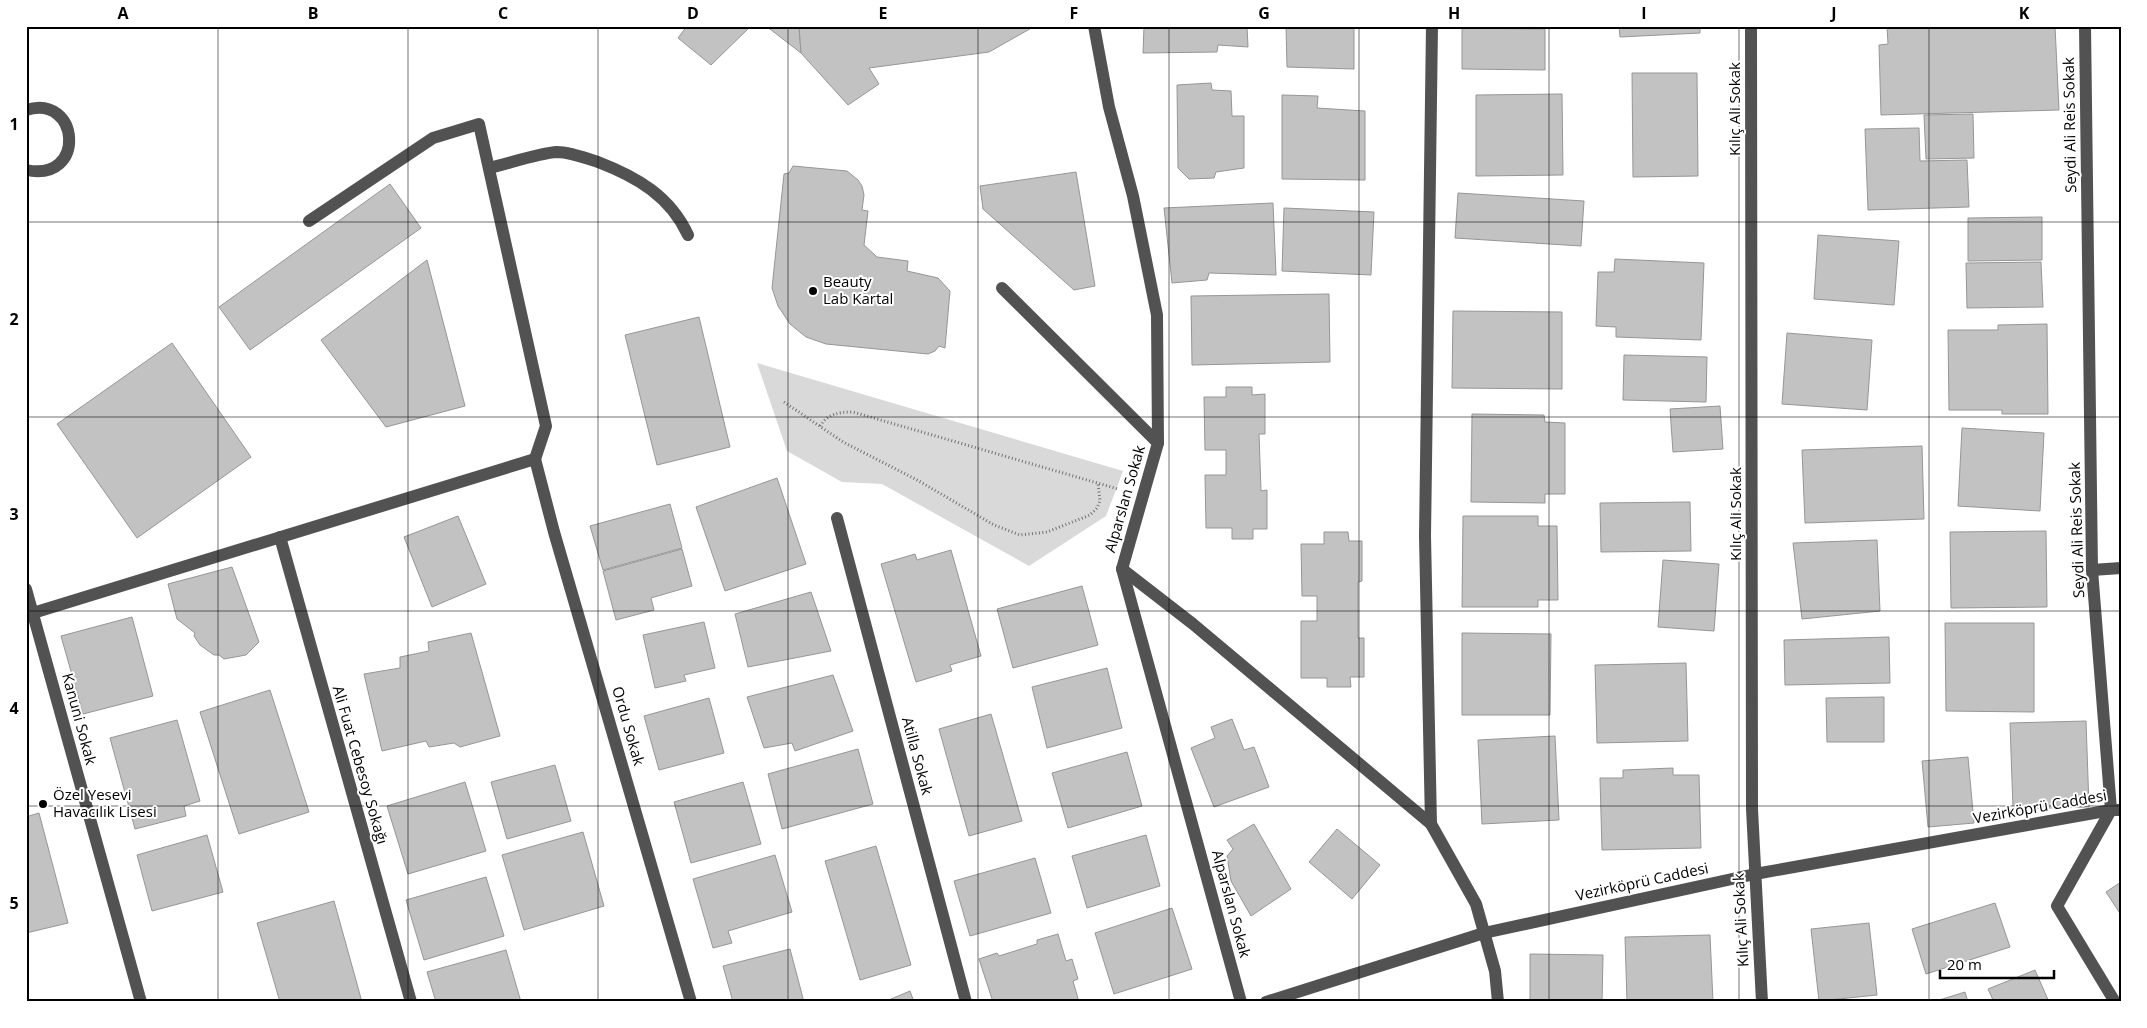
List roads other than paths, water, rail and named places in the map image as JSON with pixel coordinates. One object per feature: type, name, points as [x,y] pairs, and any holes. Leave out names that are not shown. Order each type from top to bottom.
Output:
[{"type":"street","name":"Alparslan Sokak","points":[[1094,26],[1109,106],[1133,196],[1157,315],[1158,443],[1122,569],[1241,1002]]},
{"type":"street","points":[[1431,824],[1425,536],[1432,26]]},
{"type":"street","name":"Kılıç Ali Sokak","points":[[1751,26],[1752,809],[1762,1002]]},
{"type":"street","name":"Seydi Ali Reis Sokak","points":[[2086,26],[2092,570],[2116,810]]},
{"type":"street","points":[[26,110],[39,108],[54,112],[62,118],[68,127],[70,138],[69,149],[57,166],[47,171],[36,172],[26,170]]},
{"type":"street","points":[[33,613],[535,459],[546,426],[479,124],[433,138],[309,221]]},
{"type":"street","points":[[489,168],[557,152],[586,158],[635,178],[654,191],[674,210],[688,235]]},
{"type":"street","points":[[1002,288],[1158,443]]},
{"type":"street","name":"Ordu Sokak","points":[[535,459],[557,542],[691,1002]]},
{"type":"street","name":"Atilla Sokak","points":[[837,518],[966,1002]]},
{"type":"street","name":"Ali Fuat Cebesoy Sokağı","points":[[280,537],[411,1002]]},
{"type":"street","points":[[2092,570],[2121,568]]},
{"type":"street","points":[[1122,569],[1193,624],[1431,824],[1476,904],[1495,971],[1498,1002]]},
{"type":"street","name":"Kanuni Sokak","points":[[26,589],[140,1002]]},
{"type":"street","points":[[2115,1002],[2057,906],[2116,810]]},
{"type":"street","name":"Vezirköprü Caddesi","points":[[1266,1002],[1484,933],[1756,874],[2116,810]]},
{"type":"place","name":"Beauty Lab Kartal","points":[[813,291]]},
{"type":"place","name":"Özel Yesevi Havacılık Lisesi","points":[[43,804]]}]
